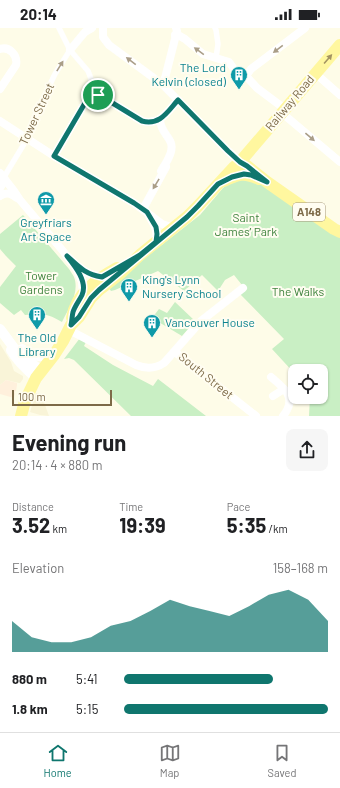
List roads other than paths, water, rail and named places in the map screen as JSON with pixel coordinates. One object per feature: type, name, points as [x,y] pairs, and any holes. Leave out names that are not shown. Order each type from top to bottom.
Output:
[{"type":"main road","name":"Railway Road","points":[[240,162],[340,45]]},
{"type":"main road","name":"A148","points":[[70,327],[79,317],[91,298],[99,290],[174,228],[198,206],[240,162],[340,232]]},
{"type":"main road","name":"A148","points":[[218,184],[232,177],[244,174],[251,175],[267,182]]},
{"type":"main road","name":"A148","points":[[21,416],[24,401],[39,375],[63,342],[70,327],[73,313],[83,294],[90,286],[102,277],[140,255]]},
{"type":"street","points":[[59,28],[70,50],[88,71],[96,95]]},
{"type":"street","points":[[70,50],[85,32],[92,28]]},
{"type":"street","points":[[102,28],[103,36],[110,45],[162,84],[240,162]]},
{"type":"street","points":[[215,28],[218,44],[216,58]]},
{"type":"street","points":[[246,76],[251,69],[305,28]]},
{"type":"street","points":[[176,32],[178,36],[203,54],[229,62],[234,69],[246,76],[257,88],[340,162]]},
{"type":"street","points":[[162,84],[165,78],[176,32]]},
{"type":"street","points":[[0,49],[8,49],[12,52],[16,57],[16,62],[13,70],[0,89]]},
{"type":"street","name":"Tower Street","points":[[3,177],[27,139],[34,118],[51,82],[70,50]]},
{"type":"street","points":[[315,73],[340,95]]},
{"type":"street","points":[[54,156],[85,103],[91,97],[96,95],[101,96],[142,121],[147,122],[160,120],[178,100]]},
{"type":"street","points":[[145,210],[172,151],[171,142],[162,129],[160,120]]},
{"type":"street","points":[[0,121],[54,156],[134,203],[162,224],[174,228]]},
{"type":"street","points":[[161,171],[169,159]]},
{"type":"street","points":[[0,188],[3,177]]},
{"type":"street","points":[[3,177],[20,200],[78,270],[82,282],[83,294]]},
{"type":"street","points":[[4,194],[20,200]]},
{"type":"street","points":[[145,210],[156,227],[156,242]]},
{"type":"street","points":[[67,256],[87,273],[102,277]]},
{"type":"street","points":[[70,327],[136,365],[150,368],[159,366],[164,363],[201,320],[233,292],[243,288]]},
{"type":"street","points":[[2,332],[19,347],[32,355],[54,355]]},
{"type":"street","points":[[2,332],[14,348],[39,375]]},
{"type":"street","name":"South Street","points":[[174,352],[256,416]]},
{"type":"street","points":[[270,377],[288,394],[288,408],[283,416]]},
{"type":"street","points":[[273,396],[284,389]]},
{"type":"place","name":"The Lord Kelvin (closed)","points":[[239,90]]},
{"type":"place","name":"Greyfriars Art Space","points":[[46,215]]},
{"type":"place","name":"King's Lynn Nursery School","points":[[129,302]]},
{"type":"place","name":"The Old Library","points":[[37,330]]},
{"type":"place","name":"Vancouver House","points":[[152,338]]},
{"type":"park label","name":"Saint James’ Park","points":[[246,225]]},
{"type":"park label","name":"Tower Gardens","points":[[41,283]]},
{"type":"park label","name":"The Walks","points":[[298,292]]}]
